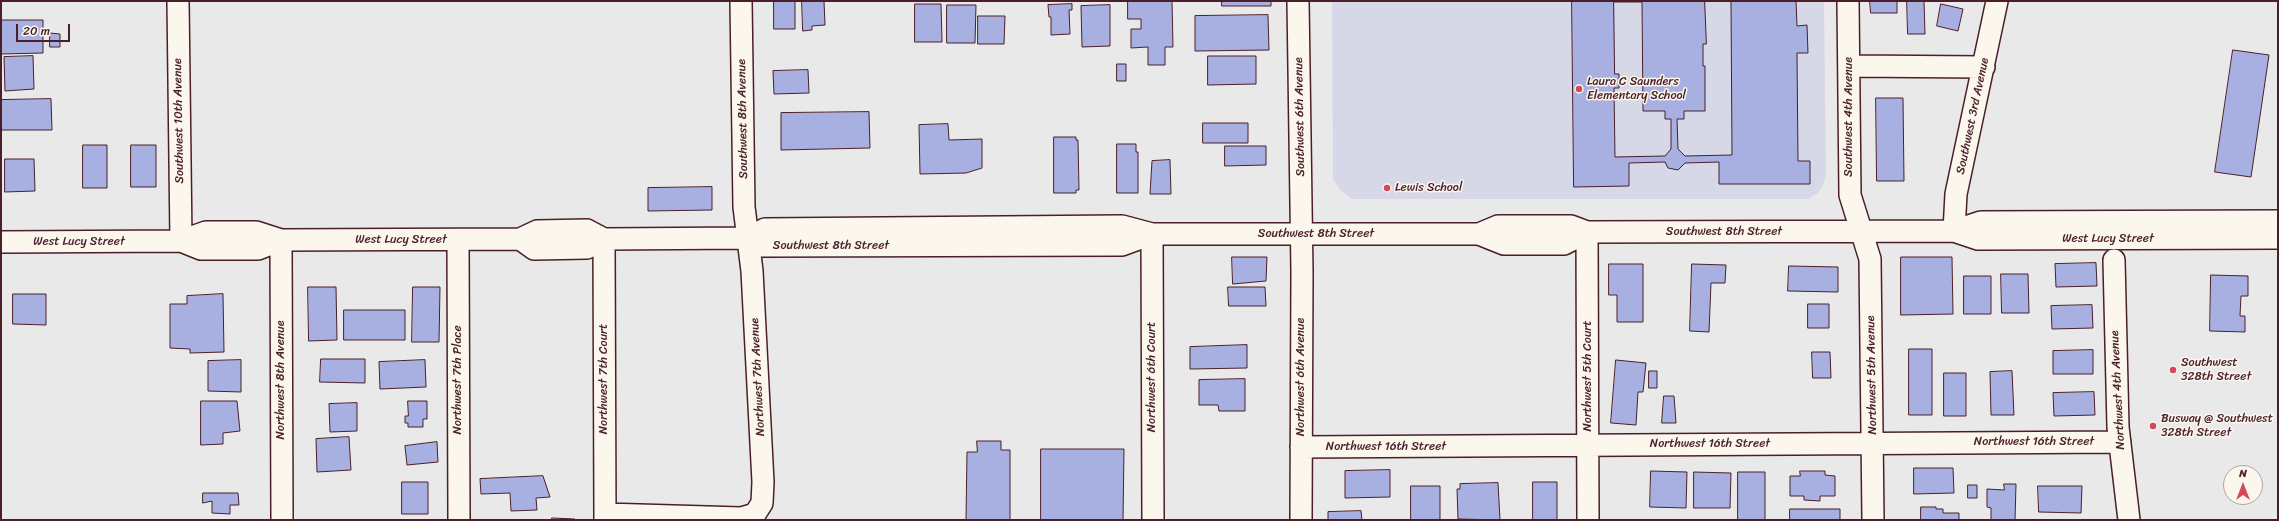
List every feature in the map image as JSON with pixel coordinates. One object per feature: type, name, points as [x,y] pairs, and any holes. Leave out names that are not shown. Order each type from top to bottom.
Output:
[{"type":"street","name":"Southwest 10th Avenue","points":[[178,1],[181,241]]},
{"type":"street","name":"Southwest 8th Avenue","points":[[741,1],[744,206],[749,238]]},
{"type":"street","name":"Southwest 6th Avenue","points":[[1298,1],[1301,234]]},
{"type":"street","name":"Southwest 4th Avenue","points":[[1848,1],[1850,195],[1861,231]]},
{"type":"street","name":"Southwest 3rd Avenue","points":[[1954,231],[1956,194],[1984,68],[1997,1]]},
{"type":"street","points":[[1849,66],[1984,68]]},
{"type":"street","name":"West Lucy Street","points":[[1861,231],[1954,231],[1981,222],[2278,221]]},
{"type":"street","name":"Southwest 8th Street","points":[[749,238],[765,230],[1122,226],[1152,234],[1479,234],[1498,226],[1571,226],[1587,232],[1861,231]]},
{"type":"street","name":"West Lucy Street","points":[[1,242],[181,241],[206,232],[256,232],[281,240],[520,239],[537,231],[587,230],[604,238],[749,238]]},
{"type":"street","name":"Northwest 5th Avenue","points":[[1861,231],[1870,259],[1873,520]]},
{"type":"street","name":"West Lucy Street","points":[[1954,231],[1978,239],[2270,238]]},
{"type":"street","name":"Northwest 5th Court","points":[[1587,232],[1588,520]]},
{"type":"street","name":"Northwest 6th Court","points":[[1152,234],[1153,520]]},
{"type":"street","name":"Northwest 6th Avenue","points":[[1301,234],[1301,520]]},
{"type":"street","name":"Northwest 7th Court","points":[[604,238],[605,517]]},
{"type":"street","name":"Northwest 7th Avenue","points":[[605,517],[730,519],[748,517],[755,514],[762,502],[763,482],[749,238]]},
{"type":"street","name":"Northwest 8th Avenue","points":[[281,240],[282,520]]},
{"type":"street","name":"Northwest 7th Place","points":[[458,240],[459,520]]},
{"type":"street","name":"Northwest 4th Avenue","points":[[2114,260],[2115,369],[2120,442],[2129,520]]},
{"type":"street","name":"Northwest 16th Street","points":[[1301,447],[2120,442]]},
{"type":"shaded area","name":"Laura C Saunders Elementary School","points":[[1332,1],[1824,1],[1826,176],[1822,187],[1818,193],[1808,199],[1352,199],[1340,190],[1333,179]]},
{"type":"building","points":[[774,1],[795,1],[795,29],[774,29]]},
{"type":"building","points":[[802,1],[824,1],[825,25],[812,26],[812,30],[803,31]]},
{"type":"building","points":[[1128,1],[1172,1],[1173,47],[1165,47],[1165,65],[1148,65],[1148,47],[1131,48],[1131,29],[1141,29],[1141,19],[1128,19]]},
{"type":"building","points":[[1222,1],[1271,1],[1271,6],[1222,6]]},
{"type":"building","points":[[1572,1],[1705,1],[1706,44],[1703,44],[1703,66],[1705,66],[1705,111],[1684,111],[1684,119],[1677,119],[1678,149],[1685,156],[1732,155],[1731,1],[1796,1],[1797,26],[1807,25],[1808,53],[1797,53],[1798,161],[1810,161],[1810,184],[1719,184],[1719,162],[1685,163],[1678,170],[1668,168],[1665,162],[1629,163],[1629,186],[1574,187]],"holes":[[[1614,2],[1642,2],[1643,111],[1665,111],[1665,119],[1671,119],[1671,149],[1665,156],[1615,157],[1614,88],[1619,88],[1619,74],[1615,74]]]},
{"type":"building","points":[[1870,1],[1897,1],[1897,13],[1871,13]]},
{"type":"building","points":[[1907,1],[1924,1],[1925,34],[1908,34]]},
{"type":"building","points":[[915,4],[941,4],[942,42],[915,42]]},
{"type":"building","points":[[1072,4],[1072,10],[1069,10],[1070,34],[1051,35],[1051,17],[1049,17],[1048,5]]},
{"type":"building","points":[[1941,4],[1963,9],[1958,31],[1937,26]]},
{"type":"building","points":[[947,5],[976,5],[975,43],[947,43]]},
{"type":"building","points":[[1110,5],[1110,46],[1082,47],[1081,6]]},
{"type":"building","points":[[1268,15],[1269,50],[1195,51],[1195,16]]},
{"type":"building","points":[[978,16],[1005,16],[1004,44],[978,44]]},
{"type":"building","points":[[1,20],[43,20],[43,53],[1,54]]},
{"type":"building","points":[[50,33],[60,34],[60,47],[50,47]]},
{"type":"building","points":[[2233,50],[2269,55],[2251,177],[2215,172]]},
{"type":"building","points":[[33,56],[34,89],[5,91],[4,57]]},
{"type":"building","points":[[1208,56],[1256,56],[1256,84],[1208,85]]},
{"type":"building","points":[[1117,64],[1126,64],[1126,81],[1117,81]]},
{"type":"building","points":[[808,70],[809,93],[774,94],[773,71]]},
{"type":"building","points":[[1876,98],[1903,98],[1904,181],[1877,181]]},
{"type":"building","points":[[51,99],[52,130],[1,130],[1,100]]},
{"type":"building","points":[[869,112],[870,148],[781,150],[781,113]]},
{"type":"building","points":[[1203,123],[1248,123],[1248,143],[1203,143]]},
{"type":"building","points":[[948,124],[949,140],[982,139],[982,168],[966,173],[920,174],[919,125]]},
{"type":"building","points":[[1054,137],[1076,137],[1076,140],[1078,140],[1079,190],[1076,190],[1076,193],[1054,193]]},
{"type":"building","points":[[1117,144],[1136,144],[1136,152],[1138,152],[1138,193],[1117,193]]},
{"type":"building","points":[[83,145],[107,145],[107,188],[83,188]]},
{"type":"building","points":[[131,145],[156,145],[156,187],[131,187]]},
{"type":"building","points":[[1225,146],[1266,146],[1266,165],[1225,166]]},
{"type":"building","points":[[5,159],[34,159],[35,191],[5,192]]},
{"type":"building","points":[[1170,160],[1171,194],[1150,194],[1152,161]]},
{"type":"building","points":[[712,187],[712,210],[648,211],[648,188]]},
{"type":"building","points":[[1232,257],[1267,257],[1266,281],[1233,284]]},
{"type":"building","points":[[1901,257],[1952,257],[1953,314],[1901,315]]},
{"type":"building","points":[[2096,263],[2097,286],[2056,287],[2055,264]]},
{"type":"building","points":[[1609,264],[1643,264],[1643,322],[1617,322],[1617,295],[1609,295]]},
{"type":"building","points":[[1692,264],[1726,265],[1725,283],[1711,283],[1709,332],[1690,331]]},
{"type":"building","points":[[1789,266],[1838,267],[1838,292],[1788,291]]},
{"type":"building","points":[[2001,274],[2028,274],[2029,313],[2002,313]]},
{"type":"building","points":[[2211,275],[2248,276],[2248,296],[2241,296],[2240,316],[2245,316],[2245,332],[2210,331]]},
{"type":"building","points":[[1964,276],[1991,276],[1991,314],[1964,314]]},
{"type":"building","points":[[308,287],[336,287],[337,340],[309,341]]},
{"type":"building","points":[[413,287],[440,287],[439,342],[412,342]]},
{"type":"building","points":[[1228,287],[1265,287],[1266,306],[1229,306]]},
{"type":"building","points":[[13,294],[46,294],[46,325],[13,324]]},
{"type":"building","points":[[223,294],[224,352],[190,353],[190,349],[170,348],[170,304],[187,304],[187,296]]},
{"type":"building","points":[[1808,304],[1829,304],[1829,328],[1808,328]]},
{"type":"building","points":[[2092,305],[2093,328],[2052,329],[2051,306]]},
{"type":"building","points":[[344,310],[405,310],[405,340],[344,340]]},
{"type":"building","points":[[1247,345],[1247,368],[1190,369],[1190,347]]},
{"type":"building","points":[[1909,349],[1932,349],[1932,415],[1909,415]]},
{"type":"building","points":[[2093,350],[2093,374],[2053,374],[2053,351]]},
{"type":"building","points":[[1812,352],[1830,352],[1831,378],[1813,378]]},
{"type":"building","points":[[321,359],[365,359],[365,383],[320,382]]},
{"type":"building","points":[[241,360],[241,392],[208,391],[208,361]]},
{"type":"building","points":[[425,360],[426,387],[380,389],[379,362]]},
{"type":"building","points":[[1616,360],[1646,363],[1643,392],[1638,392],[1636,425],[1611,423]]},
{"type":"building","points":[[1649,371],[1657,371],[1657,388],[1649,388]]},
{"type":"building","points":[[2012,371],[2014,415],[1991,415],[1990,372]]},
{"type":"building","points":[[1944,373],[1966,373],[1966,416],[1944,416]]},
{"type":"building","points":[[1245,379],[1245,411],[1219,411],[1218,405],[1199,405],[1199,380]]},
{"type":"building","points":[[2094,392],[2095,415],[2054,416],[2053,393]]},
{"type":"building","points":[[1664,396],[1674,396],[1676,423],[1662,423]]},
{"type":"building","points":[[201,401],[237,401],[240,431],[223,433],[223,444],[201,445]]},
{"type":"building","points":[[408,401],[427,401],[427,419],[423,419],[423,427],[408,427],[408,423],[405,423],[405,416],[408,416]]},
{"type":"building","points":[[357,403],[357,431],[330,432],[329,404]]},
{"type":"building","points":[[349,437],[351,470],[317,472],[316,439]]},
{"type":"building","points":[[977,441],[1001,441],[1001,450],[1010,450],[1010,520],[966,520],[967,452],[977,452]]},
{"type":"building","points":[[437,442],[438,462],[407,465],[405,446]]},
{"type":"building","points":[[1041,449],[1124,449],[1123,520],[1041,520]]},
{"type":"building","points":[[1914,468],[1953,468],[1954,493],[1914,494]]},
{"type":"building","points":[[1390,470],[1390,497],[1345,498],[1345,471]]},
{"type":"building","points":[[1651,471],[1687,472],[1686,508],[1650,507]]},
{"type":"building","points":[[1800,471],[1825,471],[1825,475],[1835,476],[1835,496],[1820,496],[1820,501],[1804,500],[1804,496],[1790,496],[1790,476],[1800,476]]},
{"type":"building","points":[[1694,472],[1731,473],[1730,508],[1694,508]]},
{"type":"building","points":[[1738,472],[1765,472],[1765,520],[1738,520]]},
{"type":"building","points":[[543,476],[550,497],[536,498],[537,510],[511,511],[510,493],[481,494],[480,479]]},
{"type":"building","points":[[402,482],[428,482],[428,514],[402,514]]},
{"type":"building","points":[[1533,482],[1557,482],[1557,520],[1533,520]]},
{"type":"building","points":[[1498,483],[1500,520],[1458,519],[1457,489],[1460,489],[1460,484]]},
{"type":"building","points":[[2004,484],[2016,484],[2015,520],[1991,520],[1991,508],[1987,507],[1987,489],[2004,490]]},
{"type":"building","points":[[1968,485],[1977,485],[1977,498],[1968,498]]},
{"type":"building","points":[[1411,486],[1440,486],[1440,520],[1411,520]]},
{"type":"building","points":[[2038,486],[2082,486],[2081,513],[2039,512]]},
{"type":"building","points":[[203,493],[238,493],[239,505],[230,505],[230,514],[212,513],[212,501],[203,503]]},
{"type":"building","points":[[1921,507],[1936,507],[1936,509],[1943,509],[1943,513],[1959,513],[1959,520],[1921,520]]},
{"type":"building","points":[[1790,509],[1840,509],[1840,520],[1790,520]]},
{"type":"building","points":[[1361,511],[1362,520],[1328,520],[1328,512]]},
{"type":"building","points":[[552,518],[575,519],[575,520],[552,520]]},
{"type":"place","name":"Laura C Saunders Elementary School","points":[[1579,89]]},
{"type":"place","name":"Lewis School","points":[[1387,188]]},
{"type":"place","name":"Southwest 328th Street","points":[[2173,370]]},
{"type":"place","name":"Busway @ Southwest 328th Street","points":[[2153,426]]}]
